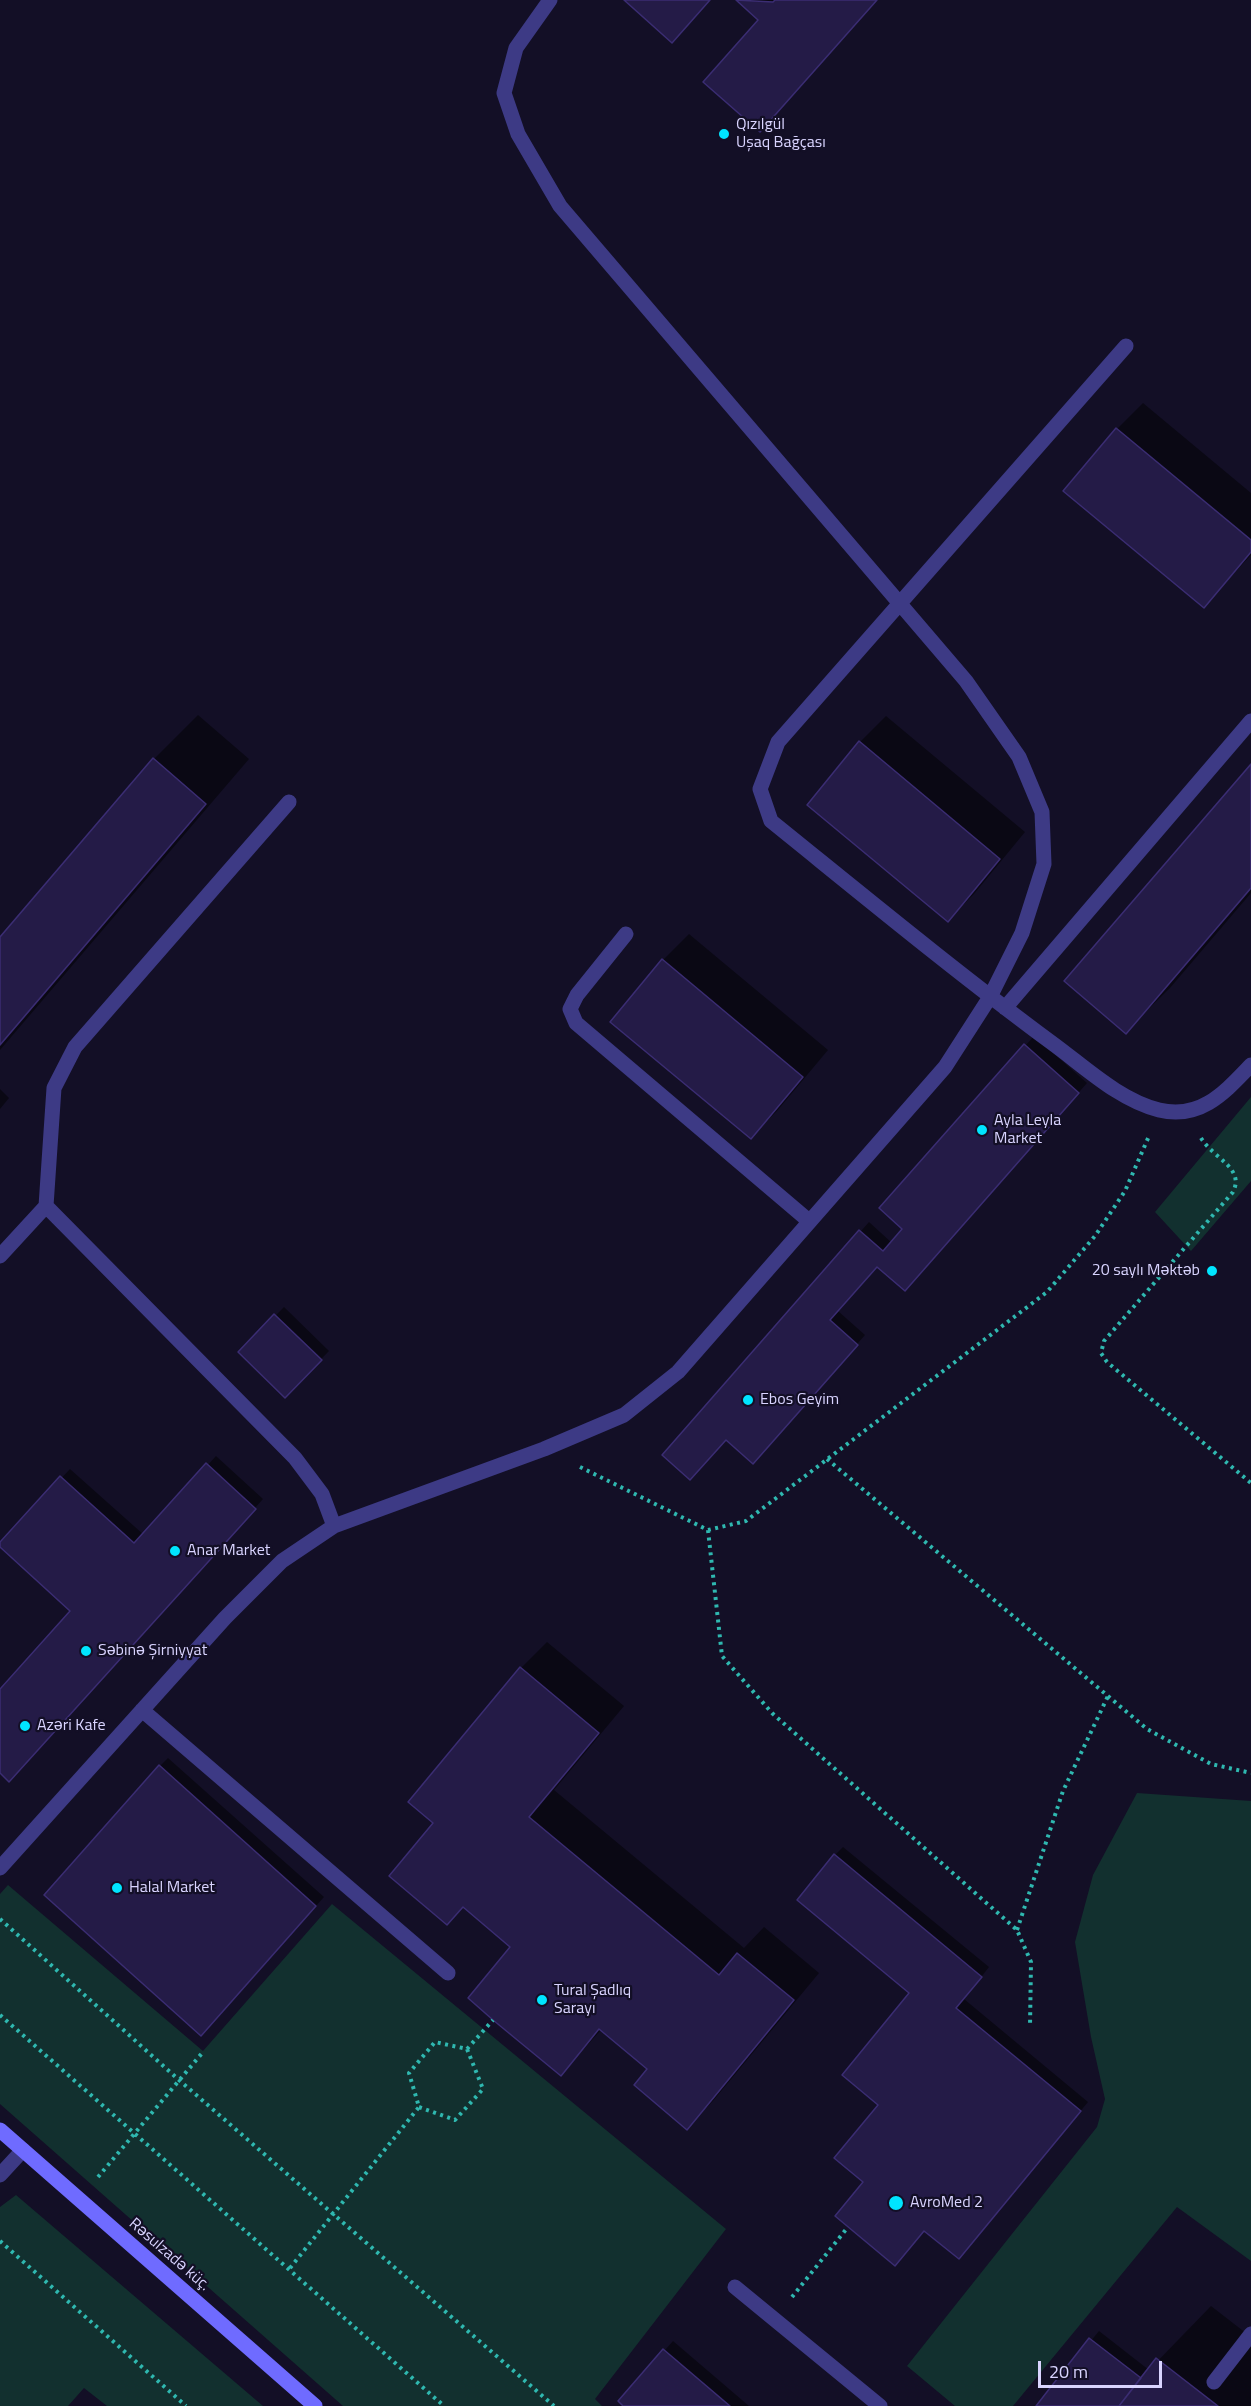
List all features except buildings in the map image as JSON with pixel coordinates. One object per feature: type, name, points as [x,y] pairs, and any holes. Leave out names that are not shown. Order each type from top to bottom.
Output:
[{"type":"main road","name":"Rəsulzadə küç.","points":[[0,2130],[315,2406]]},
{"type":"lane","points":[[0,1868],[225,1618],[282,1561],[334,1526],[544,1449],[624,1415],[678,1372],[945,1067],[990,997],[1022,933],[1044,864],[1042,812],[1019,756],[966,681],[560,206],[518,134],[504,93],[516,48],[550,0]]},
{"type":"lane","points":[[1126,346],[901,605],[778,742],[760,789],[771,821],[990,997],[1124,1096],[1160,1110],[1197,1111],[1225,1092],[1251,1065]]},
{"type":"lane","points":[[1005,1008],[1251,721]]},
{"type":"lane","points":[[0,1256],[46,1206],[54,1088],[75,1047],[288,802]]},
{"type":"lane","points":[[626,934],[577,995],[570,1010],[576,1023],[809,1221]]},
{"type":"lane","points":[[46,1206],[295,1458],[322,1494],[334,1526]]},
{"type":"lane","points":[[142,1710],[448,1973]]},
{"type":"lane","points":[[0,2175],[23,2150]]},
{"type":"lane","points":[[735,2288],[880,2406]]},
{"type":"lane","points":[[1214,2382],[1251,2334]]},
{"type":"path","points":[[544,1449],[708,1530],[746,1521],[1047,1292],[1095,1236],[1125,1191],[1160,1110]]},
{"type":"path","points":[[1197,1111],[1198,1133],[1208,1148],[1236,1174],[1238,1181],[1233,1192],[1104,1341],[1101,1353],[1107,1362],[1251,1483]]},
{"type":"path","points":[[827,1459],[1147,1729],[1211,1764],[1251,1773]]},
{"type":"path","points":[[708,1530],[722,1656],[772,1713],[1017,1930],[1031,1962],[1030,2026]]},
{"type":"path","points":[[1017,1930],[1063,1791],[1108,1696]]},
{"type":"path","points":[[0,1919],[179,2080],[554,2406]]},
{"type":"path","points":[[0,2014],[444,2406]]},
{"type":"path","points":[[467,2049],[493,2020]]},
{"type":"path","points":[[419,2107],[409,2073],[435,2042],[467,2049]]},
{"type":"path","points":[[419,2107],[455,2120],[483,2089],[467,2049]]},
{"type":"path","points":[[92,2184],[203,2052]]},
{"type":"path","points":[[290,2268],[419,2107]]},
{"type":"path","points":[[774,2319],[848,2227]]},
{"type":"path","points":[[0,2241],[186,2406]]},
{"type":"green space","points":[[1251,1097],[1251,1181],[1191,1251],[1155,1212]]},
{"type":"green space","points":[[1137,1793],[1251,1801],[1251,2261],[1177,2207],[1013,2406],[955,2406],[907,2366],[1097,2127],[1105,2099],[1091,2037],[1075,1942],[1093,1875]]},
{"type":"green space","points":[[8,1885],[203,2051],[332,1904],[726,2229],[595,2399],[602,2406],[343,2406],[0,2104],[0,1894]]},
{"type":"green space","points":[[16,2195],[263,2406],[107,2406],[84,2388],[68,2406],[0,2406],[0,2207]]},
{"type":"place","name":"Qızılgül Uşaq Bağçası","points":[[724,134]]},
{"type":"place","name":"Ayla Leyla Market","points":[[982,1130]]},
{"type":"place","name":"20 saylı Məktəb","points":[[1212,1271]]},
{"type":"place","name":"Ebos Geyim","points":[[748,1400]]},
{"type":"place","name":"Anar Market","points":[[175,1551]]},
{"type":"place","name":"Səbinə Şirniyyat","points":[[86,1651]]},
{"type":"place","name":"Azəri Kafe","points":[[25,1726]]},
{"type":"place","name":"Halal Market","points":[[117,1888]]},
{"type":"place","name":"Tural Şadlıq Sarayı","points":[[542,2000]]},
{"type":"place","name":"AvroMed 2","points":[[896,2203]]}]
